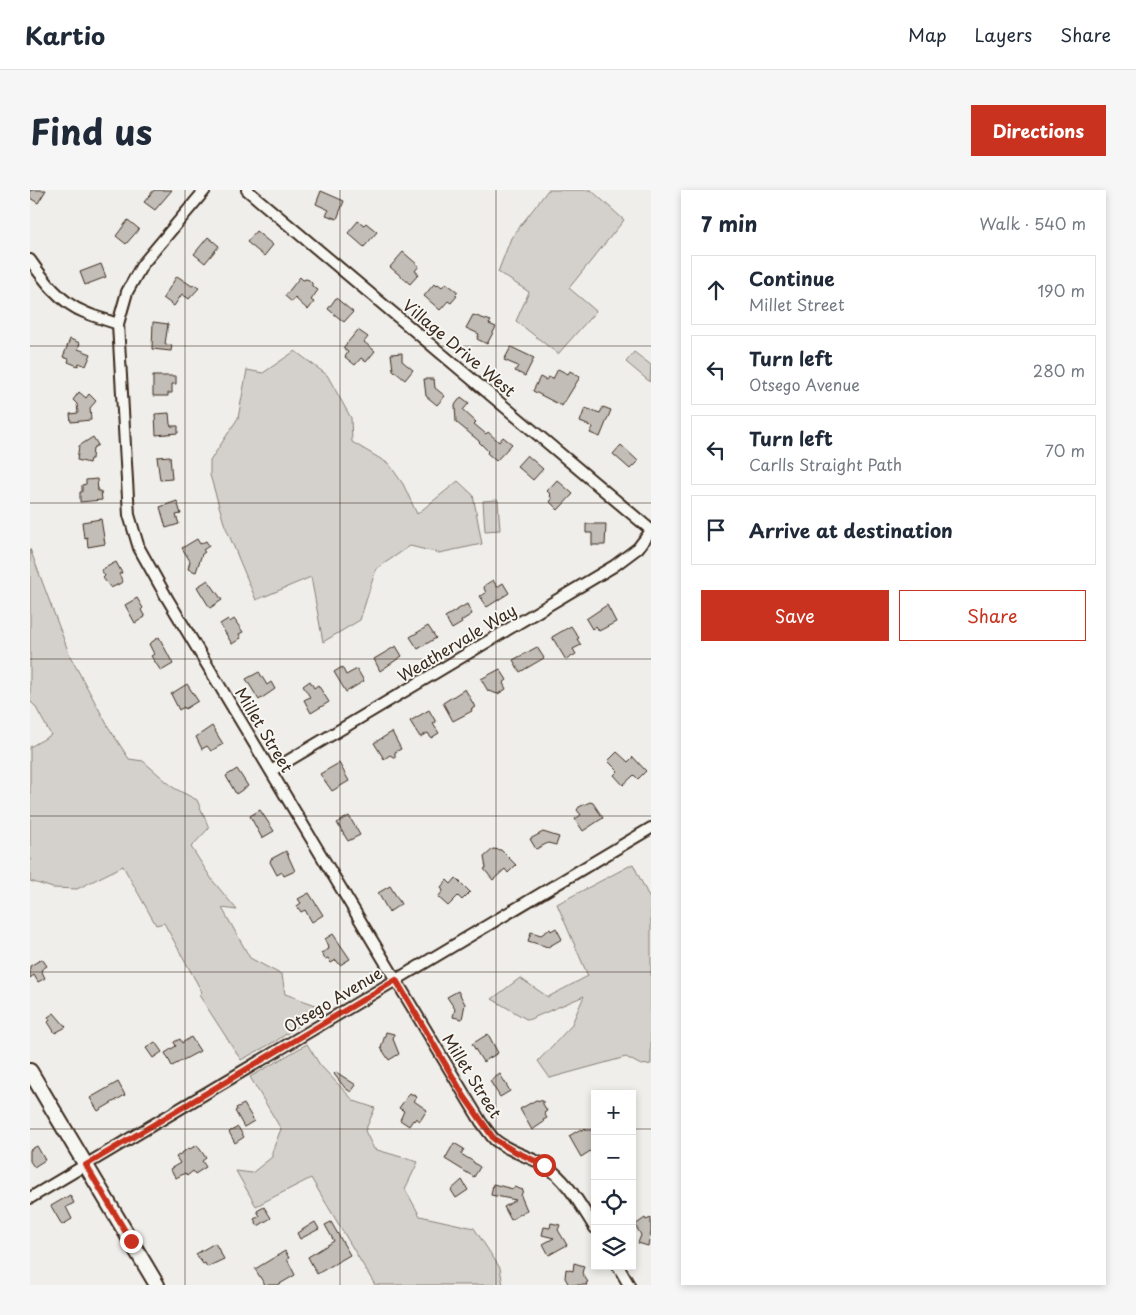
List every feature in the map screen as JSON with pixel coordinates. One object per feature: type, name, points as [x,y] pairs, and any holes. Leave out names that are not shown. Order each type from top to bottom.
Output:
[{"type":"street","name":"Millet Street","points":[[205,190],[142,265],[127,292],[118,324],[129,515],[140,548],[464,1096],[494,1139],[544,1165],[558,1177],[575,1197],[593,1225]]},
{"type":"street","name":"Village Drive West","points":[[247,190],[651,530]]},
{"type":"street","points":[[30,260],[43,278],[62,298],[82,312],[118,324]]},
{"type":"street","name":"Weathervale Way","points":[[271,771],[614,566],[638,548],[651,530]]},
{"type":"street","name":"Otsego Avenue","points":[[30,1198],[651,828]]},
{"type":"street","points":[[30,1071],[157,1285]]},
{"type":"street","points":[[621,1270],[630,1285]]},
{"type":"shaded area","points":[[548,190],[591,190],[624,220],[569,288],[596,311],[558,354],[516,321],[529,292],[498,272],[511,238]]},
{"type":"shaded area","points":[[295,351],[327,375],[351,418],[352,442],[389,464],[403,484],[417,514],[458,481],[473,495],[482,544],[439,553],[410,546],[376,569],[360,620],[323,642],[311,577],[256,600],[224,523],[210,475],[210,461],[238,418],[247,370],[263,373]]},
{"type":"shaded area","points":[[634,352],[651,365],[650,382],[626,362]]},
{"type":"shaded area","points":[[498,500],[500,530],[485,531],[483,501]]},
{"type":"shaded area","points":[[30,549],[70,656],[109,728],[129,759],[143,761],[174,788],[197,800],[209,828],[191,847],[213,881],[237,910],[222,908],[250,958],[282,975],[285,994],[324,1008],[276,1041],[241,1060],[199,995],[202,992],[164,923],[156,925],[123,866],[77,889],[53,888],[30,881],[30,747],[51,735],[35,706],[30,701]]},
{"type":"shaded area","points":[[633,864],[651,901],[651,1064],[641,1065],[626,1057],[550,1078],[538,1061],[571,1026],[584,996],[528,1020],[492,999],[520,978],[548,997],[588,976],[557,904]]},
{"type":"shaded area","points":[[307,1044],[320,1065],[354,1101],[375,1108],[365,1131],[374,1149],[418,1162],[405,1189],[420,1216],[474,1228],[500,1268],[503,1285],[375,1285],[311,1178],[256,1206],[236,1171],[252,1173],[272,1157],[272,1152],[281,1129],[250,1077]]},
{"type":"building","points":[[30,190],[46,190],[38,203],[30,198]]},
{"type":"building","points":[[154,190],[172,190],[155,210],[144,202]]},
{"type":"building","points":[[321,191],[344,201],[337,219],[326,215],[329,210],[316,204]]},
{"type":"building","points":[[128,220],[139,229],[126,244],[116,236]]},
{"type":"building","points":[[358,221],[364,225],[366,223],[377,232],[364,247],[348,233]]},
{"type":"building","points":[[256,231],[273,245],[264,256],[247,242]]},
{"type":"building","points":[[208,237],[219,246],[205,263],[194,254]]},
{"type":"building","points":[[403,252],[419,266],[415,271],[419,274],[410,284],[390,267]]},
{"type":"building","points":[[101,264],[106,277],[85,285],[80,272]]},
{"type":"building","points":[[177,276],[192,286],[194,285],[199,288],[189,299],[182,294],[174,306],[163,298]]},
{"type":"building","points":[[300,277],[303,280],[309,280],[312,286],[318,290],[311,300],[314,302],[308,310],[295,298],[292,302],[285,296]]},
{"type":"building","points":[[446,283],[458,292],[451,303],[448,301],[440,310],[424,296],[434,284],[442,287]]},
{"type":"building","points":[[336,298],[353,312],[344,322],[328,309]]},
{"type":"building","points":[[473,315],[491,321],[489,324],[496,327],[487,344],[477,339],[479,334],[466,328]]},
{"type":"building","points":[[153,322],[168,324],[165,344],[172,345],[171,351],[152,349]]},
{"type":"building","points":[[358,330],[368,337],[364,342],[375,351],[366,362],[361,358],[355,365],[345,357],[348,352],[343,348]]},
{"type":"building","points":[[70,339],[80,343],[78,349],[91,354],[86,366],[79,363],[78,366],[68,362],[69,359],[63,357]]},
{"type":"building","points":[[511,347],[534,358],[525,376],[515,371],[518,366],[504,360]]},
{"type":"building","points":[[402,353],[402,361],[413,370],[405,380],[393,370],[391,354]]},
{"type":"building","points":[[558,369],[568,374],[570,371],[580,377],[562,406],[533,391],[540,377],[546,380],[548,377],[553,379]]},
{"type":"building","points":[[153,376],[176,376],[176,384],[172,384],[172,393],[168,393],[168,396],[153,396]]},
{"type":"building","points":[[424,379],[434,379],[435,388],[445,396],[437,405],[426,396]]},
{"type":"building","points":[[79,392],[86,398],[89,394],[96,401],[90,408],[91,420],[71,422],[70,414],[78,413],[77,404],[73,400]]},
{"type":"building","points":[[461,397],[469,403],[463,410],[476,422],[474,424],[486,434],[488,432],[499,442],[503,437],[512,444],[496,461],[487,453],[488,451],[479,441],[456,422],[455,405]]},
{"type":"building","points":[[603,407],[611,410],[600,437],[590,433],[593,427],[580,422],[585,408],[600,413]]},
{"type":"building","points":[[169,413],[170,424],[171,426],[178,426],[178,433],[156,435],[155,414]]},
{"type":"building","points":[[93,437],[98,445],[93,448],[92,459],[90,459],[89,463],[77,460],[79,446]]},
{"type":"building","points":[[621,445],[638,461],[630,469],[613,454]]},
{"type":"building","points":[[527,455],[543,469],[533,480],[517,466]]},
{"type":"building","points":[[170,456],[172,479],[160,480],[157,457]]},
{"type":"building","points":[[97,479],[98,491],[101,491],[102,500],[80,502],[82,485],[86,484],[86,480]]},
{"type":"building","points":[[557,480],[573,494],[558,510],[550,502],[552,499],[551,495],[547,491]]},
{"type":"building","points":[[177,501],[181,514],[176,515],[179,524],[166,528],[160,507]]},
{"type":"building","points":[[101,519],[105,544],[88,547],[87,537],[84,538],[82,522]]},
{"type":"building","points":[[586,524],[606,524],[605,545],[592,545],[592,533],[586,533]]},
{"type":"building","points":[[197,539],[200,544],[206,541],[209,546],[203,550],[205,552],[202,554],[196,572],[188,569],[190,561],[182,548]]},
{"type":"building","points":[[116,562],[122,573],[119,574],[123,582],[111,588],[103,578],[105,576],[101,570]]},
{"type":"building","points":[[208,580],[222,600],[210,608],[197,587]]},
{"type":"building","points":[[493,580],[497,587],[503,583],[509,593],[487,607],[480,596],[486,593],[485,585]]},
{"type":"building","points":[[137,598],[143,608],[141,610],[145,617],[135,623],[125,605]]},
{"type":"building","points":[[467,604],[472,614],[452,629],[445,617]]},
{"type":"building","points":[[607,605],[616,622],[599,631],[596,626],[592,629],[586,619]]},
{"type":"building","points":[[228,619],[230,622],[234,619],[243,632],[239,634],[241,638],[232,644],[220,624]]},
{"type":"building","points":[[428,626],[436,638],[418,649],[410,637]]},
{"type":"building","points":[[571,626],[581,645],[573,649],[576,654],[566,660],[552,637]]},
{"type":"building","points":[[159,637],[173,664],[161,671],[151,656],[154,654],[149,644]]},
{"type":"building","points":[[396,646],[402,656],[380,671],[374,659]]},
{"type":"building","points":[[537,647],[544,658],[520,672],[513,660]]},
{"type":"building","points":[[342,667],[346,675],[357,669],[364,681],[346,692],[334,672]]},
{"type":"building","points":[[500,669],[507,680],[503,683],[506,689],[498,694],[488,691],[481,679]]},
{"type":"building","points":[[259,672],[267,685],[271,682],[275,689],[259,700],[246,679]]},
{"type":"building","points":[[310,681],[314,688],[318,685],[329,702],[311,713],[304,700],[310,697],[303,686]]},
{"type":"building","points":[[187,684],[198,701],[185,709],[184,707],[179,710],[171,694]]},
{"type":"building","points":[[465,689],[475,707],[471,709],[472,711],[453,721],[443,703]]},
{"type":"building","points":[[429,710],[436,722],[433,724],[439,733],[431,738],[428,733],[420,737],[410,721]]},
{"type":"building","points":[[212,726],[223,744],[211,751],[207,746],[202,749],[196,737]]},
{"type":"building","points":[[392,732],[401,749],[395,752],[395,758],[390,755],[384,759],[374,743]]},
{"type":"building","points":[[617,752],[628,762],[633,757],[646,771],[638,779],[634,775],[623,785],[614,775],[618,771],[608,761]]},
{"type":"building","points":[[339,763],[349,781],[332,791],[320,774]]},
{"type":"building","points":[[237,769],[248,786],[236,794],[226,776]]},
{"type":"building","points":[[590,802],[593,803],[603,818],[583,831],[575,819],[581,815],[577,810],[579,807]]},
{"type":"building","points":[[260,810],[274,831],[262,838],[250,816]]},
{"type":"building","points":[[349,816],[360,835],[348,841],[337,823]]},
{"type":"building","points":[[543,832],[559,837],[556,845],[548,843],[536,849],[530,839]]},
{"type":"building","points":[[493,849],[501,850],[516,865],[508,873],[505,869],[493,880],[484,869],[486,868],[484,857]]},
{"type":"building","points":[[286,851],[295,871],[284,876],[282,872],[277,875],[270,862],[271,859]]},
{"type":"building","points":[[456,878],[470,892],[462,900],[458,896],[448,906],[438,897],[443,891],[441,887],[447,880],[451,884]]},
{"type":"building","points":[[390,886],[401,904],[389,912],[378,893]]},
{"type":"building","points":[[309,893],[323,915],[312,922],[305,910],[301,912],[297,906],[301,903],[298,899]]},
{"type":"building","points":[[556,928],[562,939],[548,947],[528,941],[531,932],[541,935],[550,929],[551,931]]},
{"type":"building","points":[[333,934],[350,959],[340,965],[336,960],[331,963],[321,953],[329,949],[325,939]]},
{"type":"building","points":[[42,959],[47,966],[41,970],[45,978],[38,982],[34,975],[30,978],[30,966]]},
{"type":"building","points":[[458,991],[465,1004],[462,1019],[453,1017],[455,1009],[447,997]]},
{"type":"building","points":[[54,1013],[66,1027],[55,1033],[48,1022],[50,1020],[48,1017]]},
{"type":"building","points":[[386,1032],[394,1034],[393,1039],[399,1054],[389,1060],[381,1048]]},
{"type":"building","points":[[488,1034],[498,1053],[483,1062],[472,1044]]},
{"type":"building","points":[[191,1037],[200,1051],[172,1066],[165,1053],[176,1046],[174,1042],[180,1039],[182,1043]]},
{"type":"building","points":[[155,1042],[162,1052],[153,1058],[146,1048]]},
{"type":"building","points":[[336,1072],[356,1085],[351,1092],[345,1088],[334,1074]]},
{"type":"building","points":[[500,1074],[510,1091],[500,1097],[490,1081]]},
{"type":"building","points":[[118,1082],[125,1095],[98,1111],[90,1098]]},
{"type":"building","points":[[410,1093],[417,1097],[414,1101],[427,1110],[420,1121],[416,1118],[409,1126],[400,1120],[404,1111],[399,1108]]},
{"type":"building","points":[[536,1100],[543,1101],[547,1111],[544,1113],[547,1118],[532,1130],[520,1109]]},
{"type":"building","points":[[244,1104],[254,1121],[244,1127],[235,1111],[237,1110],[236,1108]]},
{"type":"building","points":[[238,1127],[244,1137],[235,1143],[229,1132]]},
{"type":"building","points":[[585,1128],[586,1130],[591,1130],[591,1151],[581,1157],[569,1136],[581,1129],[582,1131]]},
{"type":"building","points":[[454,1143],[464,1149],[461,1154],[480,1167],[474,1177],[445,1159]]},
{"type":"building","points":[[197,1145],[206,1158],[202,1161],[206,1167],[195,1174],[193,1171],[187,1176],[185,1173],[176,1178],[170,1169],[180,1163],[176,1157]]},
{"type":"building","points":[[37,1146],[45,1160],[34,1167],[30,1161],[30,1150]]},
{"type":"building","points":[[462,1180],[468,1190],[456,1198],[451,1190]]},
{"type":"building","points":[[493,1184],[523,1190],[521,1196],[527,1210],[511,1220],[504,1207],[516,1200],[491,1195]]},
{"type":"building","points":[[70,1195],[74,1203],[66,1207],[72,1219],[62,1225],[51,1206]]},
{"type":"building","points":[[264,1207],[271,1218],[258,1226],[254,1219],[260,1216],[257,1211]]},
{"type":"building","points":[[645,1218],[646,1220],[651,1218],[648,1246],[638,1243],[641,1235],[636,1224]]},
{"type":"building","points":[[315,1222],[319,1229],[300,1239],[297,1233]]},
{"type":"building","points":[[331,1222],[350,1255],[317,1274],[308,1257],[334,1241],[325,1225]]},
{"type":"building","points":[[551,1223],[560,1225],[558,1230],[567,1245],[549,1255],[543,1244],[554,1238],[542,1235],[544,1227],[550,1228]]},
{"type":"building","points":[[215,1243],[224,1259],[207,1267],[196,1254]]},
{"type":"building","points":[[285,1251],[295,1275],[278,1285],[265,1285],[255,1269]]},
{"type":"building","points":[[574,1263],[584,1266],[582,1273],[588,1282],[586,1283],[587,1285],[569,1285],[565,1278],[566,1269],[573,1271]]},
{"type":"route","points":[[131,1241],[86,1165],[396,980],[464,1096],[494,1139],[528,1159],[544,1165]]}]
